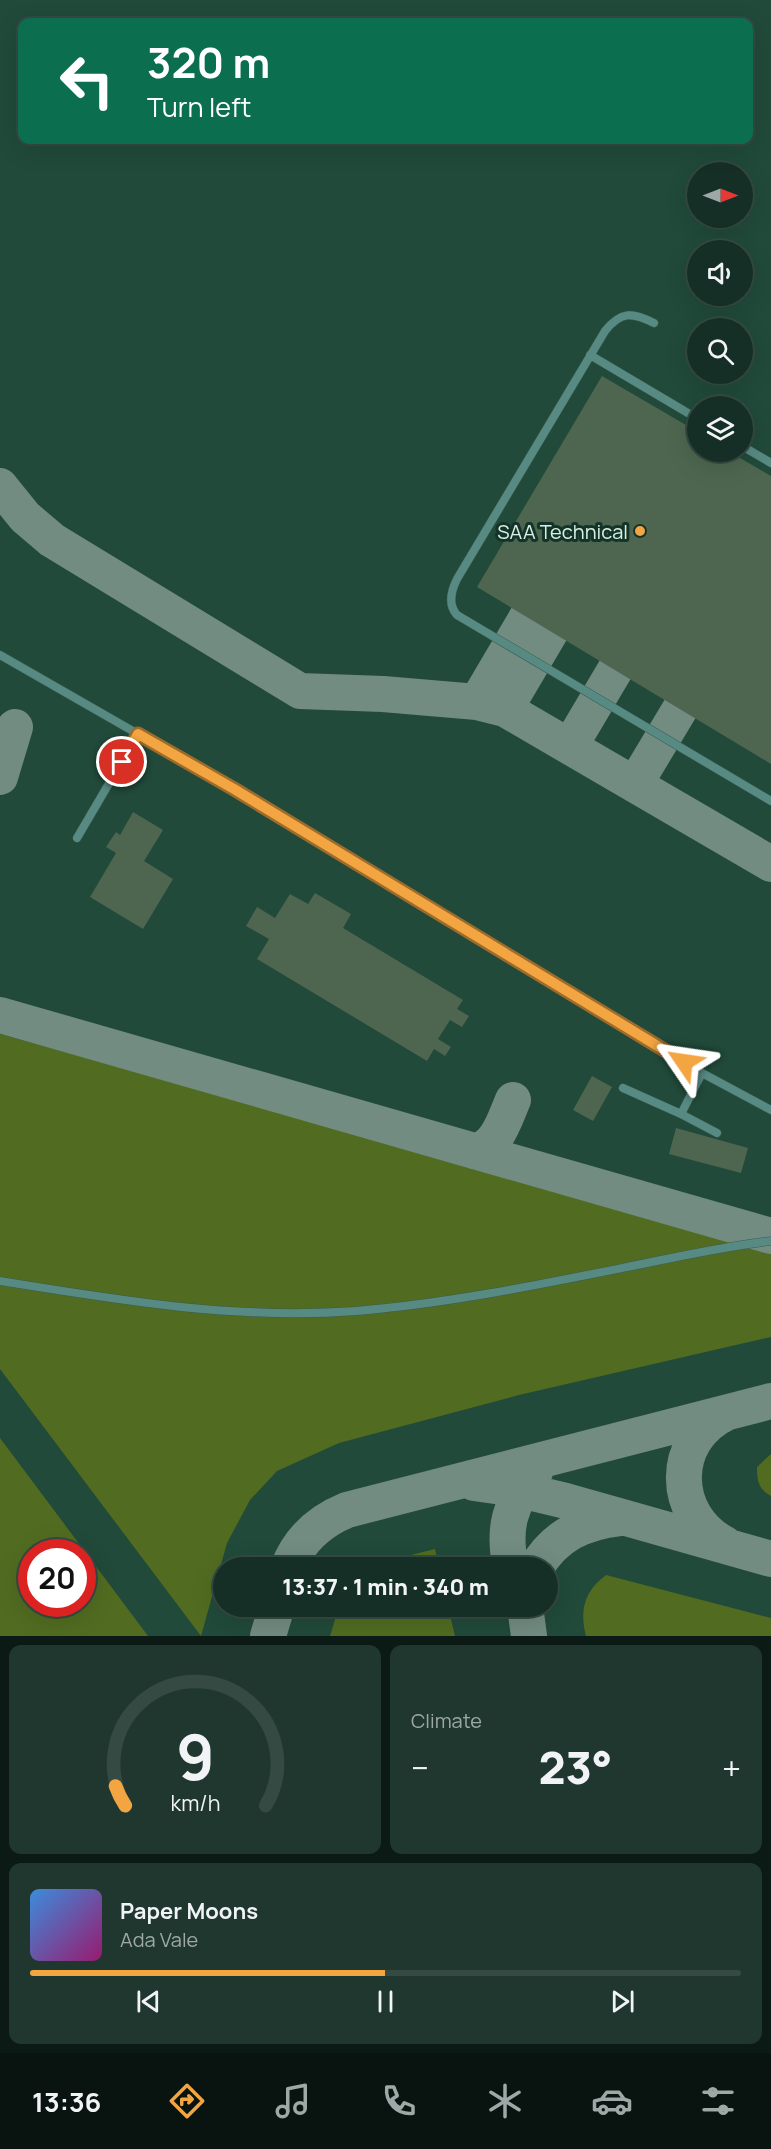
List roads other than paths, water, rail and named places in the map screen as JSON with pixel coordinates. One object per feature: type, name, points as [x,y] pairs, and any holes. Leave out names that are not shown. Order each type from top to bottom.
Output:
[{"type":"lane","points":[[654,323],[635,315],[624,315],[609,326],[457,579],[452,596],[454,612],[771,801]]},
{"type":"lane","points":[[590,356],[687,413]]},
{"type":"lane","points":[[753,452],[771,463]]},
{"type":"lane","points":[[0,655],[234,789],[702,1073],[771,1110]]},
{"type":"lane","points":[[77,838],[138,734]]},
{"type":"lane","points":[[681,1114],[702,1073]]},
{"type":"lane","points":[[623,1088],[717,1133]]},
{"type":"lane","points":[[0,1281],[175,1307],[238,1312],[321,1313],[388,1308],[459,1298],[728,1246],[771,1241]]},
{"type":"place","name":"SAA Technical","points":[[640,531]]}]
